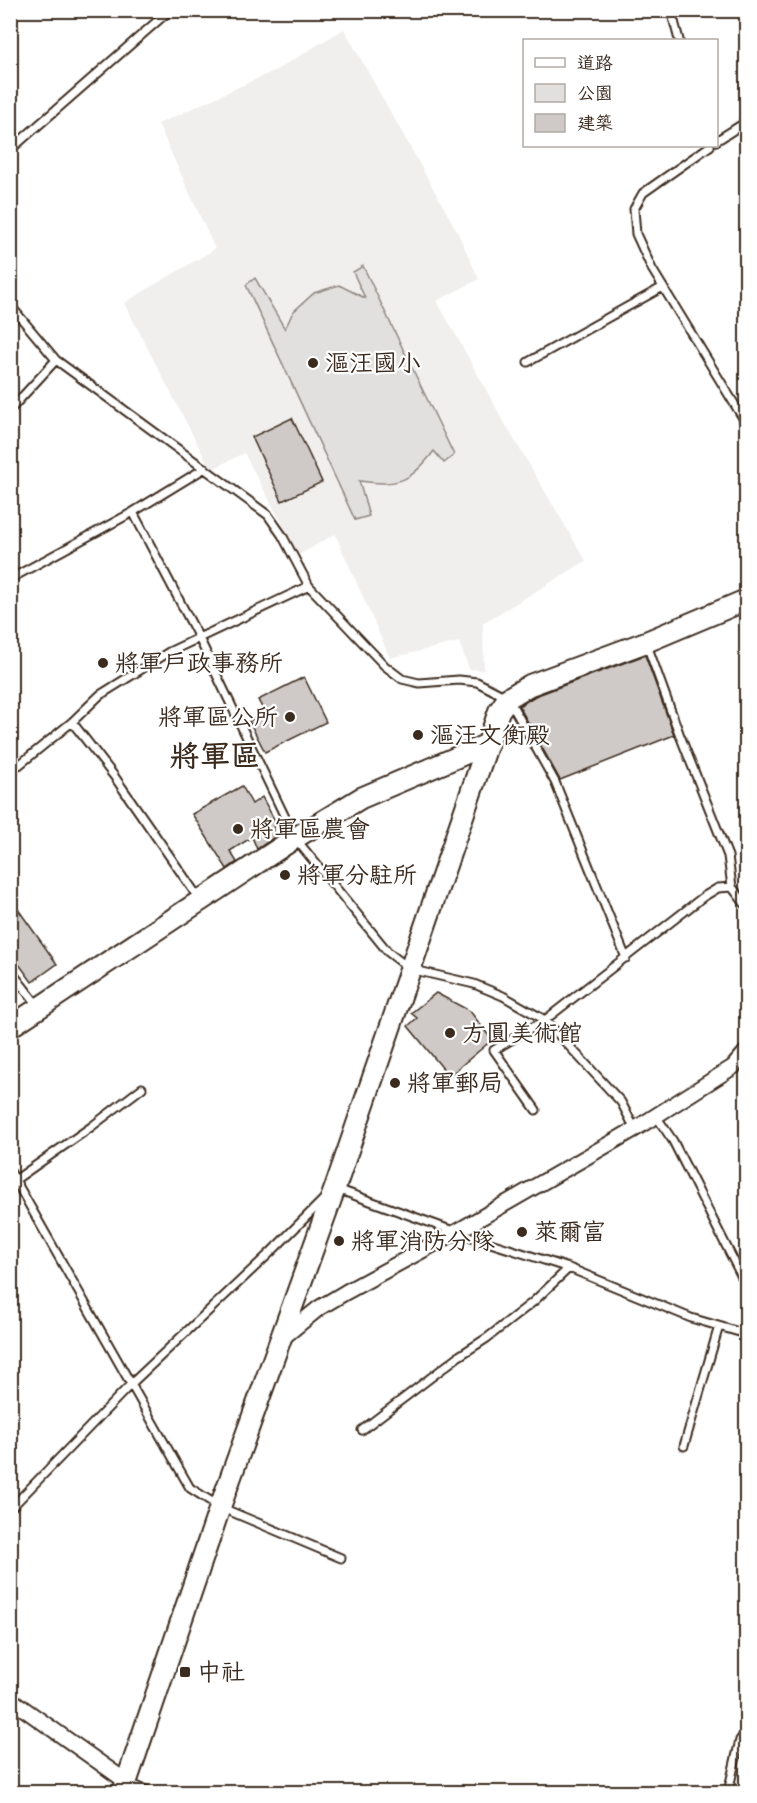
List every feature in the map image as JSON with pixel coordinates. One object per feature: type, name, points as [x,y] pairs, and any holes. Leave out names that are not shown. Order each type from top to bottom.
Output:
[{"type":"street","points":[[10,1699],[125,1787],[220,1507],[335,1188],[498,711],[508,698],[530,686],[646,642],[747,600]]},
{"type":"street","points":[[10,1027],[295,838],[361,798],[488,744]]},
{"type":"street","points":[[281,1339],[319,1308],[635,1129],[733,1067],[747,1052]]},
{"type":"lane","points":[[10,150],[170,10]]},
{"type":"lane","points":[[671,10],[679,39]]},
{"type":"lane","points":[[718,140],[747,122]]},
{"type":"lane","points":[[707,147],[643,193],[634,209],[636,234],[652,269],[746,422]]},
{"type":"lane","points":[[528,362],[663,286]]},
{"type":"lane","points":[[10,305],[56,360],[268,514],[309,586],[385,666],[402,679],[419,683],[459,680],[477,682],[508,698],[555,782],[626,958]]},
{"type":"lane","points":[[10,410],[56,360]]},
{"type":"lane","points":[[10,579],[133,512],[205,468]]},
{"type":"lane","points":[[133,512],[200,638],[295,838],[388,952],[410,969],[474,984],[503,996],[545,1020],[621,1102],[635,1129]]},
{"type":"lane","points":[[10,765],[19,765],[72,722],[99,695],[170,652],[309,586]]},
{"type":"lane","points":[[646,642],[678,733],[728,856],[732,887],[747,905]]},
{"type":"lane","points":[[72,722],[114,776],[201,901]]},
{"type":"lane","points":[[536,1110],[494,1050],[545,1020],[703,897],[718,888],[732,887]]},
{"type":"lane","points":[[10,970],[39,1008]]},
{"type":"lane","points":[[15,1180],[142,1088]]},
{"type":"lane","points":[[656,1116],[673,1141],[747,1286]]},
{"type":"lane","points":[[10,1171],[190,1488],[220,1507],[341,1558]]},
{"type":"lane","points":[[10,1509],[131,1384],[335,1188],[456,1232],[569,1268],[691,1318],[747,1334]]},
{"type":"lane","points":[[362,1430],[533,1302],[569,1268]]},
{"type":"lane","points":[[684,1446],[719,1326]]},
{"type":"lane","points":[[728,1792],[740,1740],[747,1732]]},
{"type":"lane","points":[[125,1787],[151,1792]]},
{"type":"shaded area","name":"漚汪國小","points":[[344,29],[457,231],[479,279],[437,301],[504,422],[586,561],[483,623],[484,670],[469,669],[459,642],[390,658],[335,534],[299,555],[244,453],[211,470],[124,303],[215,249],[158,124],[276,70]]},
{"type":"green space","points":[[363,266],[454,455],[444,463],[434,451],[418,470],[402,480],[384,483],[359,481],[369,516],[355,520],[246,285],[255,278],[285,329],[293,312],[314,293],[339,285],[365,298],[353,272]]},
{"type":"building","points":[[292,418],[322,482],[282,501],[252,437]]},
{"type":"building","points":[[645,655],[674,735],[560,780],[519,706],[535,696]]},
{"type":"building","name":"將軍區公所","points":[[304,677],[326,722],[265,752],[249,721],[265,713],[258,700]]},
{"type":"building","name":"將軍區農會","points":[[242,786],[252,804],[262,797],[275,821],[273,838],[257,849],[252,837],[230,851],[237,862],[227,869],[192,814]]},
{"type":"building","points":[[10,898],[57,964],[32,982],[10,952]]},
{"type":"building","name":"方圓美術館","points":[[436,993],[470,1011],[492,1040],[449,1076],[408,1026],[417,1018],[411,1013]]},
{"type":"place","name":"漚汪國小","points":[[313,363]]},
{"type":"place","name":"將軍戶政事務所","points":[[103,663]]},
{"type":"place","name":"將軍區公所","points":[[290,717]]},
{"type":"place","name":"漚汪文衡殿","points":[[418,735]]},
{"type":"place","name":"將軍區農會","points":[[238,829]]},
{"type":"place","name":"將軍分駐所","points":[[285,875]]},
{"type":"place","name":"方圓美術館","points":[[450,1033]]},
{"type":"place","name":"將軍郵局","points":[[395,1083]]},
{"type":"place","name":"萊爾富","points":[[522,1232]]},
{"type":"place","name":"將軍消防分隊","points":[[339,1241]]},
{"type":"place","name":"中社","points":[[185,1672]]},
{"type":"district","name":"將軍區","points":[[215,756]]}]
